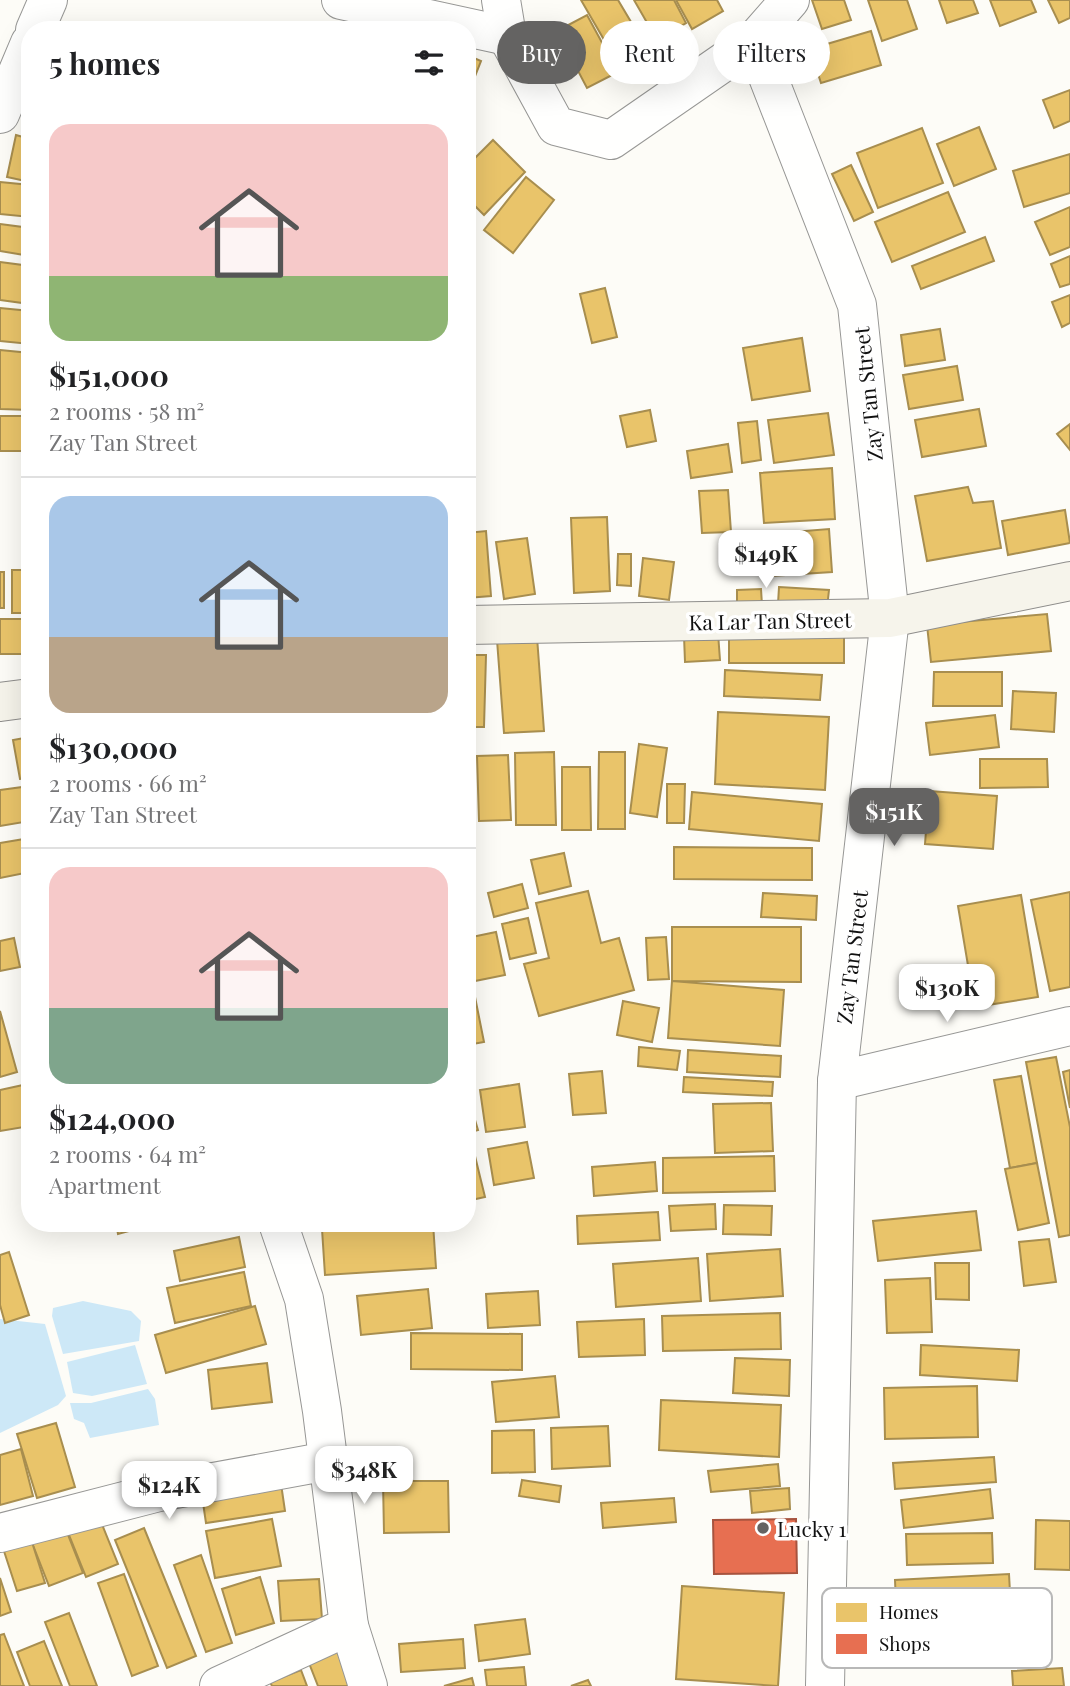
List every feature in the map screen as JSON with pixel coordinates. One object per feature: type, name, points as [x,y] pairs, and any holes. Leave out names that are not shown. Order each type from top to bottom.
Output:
[{"type":"street","points":[[39,21],[48,0]]},
{"type":"street","points":[[341,0],[504,18],[556,126],[611,140],[713,69]]},
{"type":"street","points":[[772,21],[790,0]]},
{"type":"street","points":[[0,114],[21,64]]},
{"type":"street","name":"Zay Tan Street","points":[[771,84],[858,305],[890,618],[837,1081],[827,1588]]},
{"type":"street","name":"Ka Lar Tan Street","points":[[476,625],[890,618],[1070,581]]},
{"type":"street","points":[[0,702],[21,699]]},
{"type":"street","points":[[837,1081],[1070,1026]]},
{"type":"street","points":[[281,1232],[304,1299],[349,1626],[368,1686]]},
{"type":"street","points":[[0,1533],[159,1492],[328,1461]]},
{"type":"street","points":[[219,1686],[349,1626]]},
{"type":"street","name":"Zay Tan Street","points":[[825,1668],[825,1686]]},
{"type":"water","points":[[83,1301],[131,1311],[141,1321],[139,1341],[63,1354],[52,1316],[53,1308]]},
{"type":"water","points":[[0,1319],[45,1324],[66,1396],[58,1405],[0,1433]]},
{"type":"water","points":[[135,1345],[147,1384],[92,1396],[73,1393],[67,1362]]},
{"type":"water","points":[[148,1389],[155,1399],[159,1425],[90,1438],[84,1423],[74,1419],[70,1403],[91,1403]]},
{"type":"building: Homes","points":[[581,0],[618,0],[630,21],[600,21],[600,33]]},
{"type":"building: Homes","points":[[634,0],[674,0],[685,21],[646,21]]},
{"type":"building: Homes","points":[[676,0],[717,0],[723,11],[699,25],[699,21],[688,21]]},
{"type":"building: Homes","points":[[812,0],[844,0],[851,20],[830,27],[830,21],[819,21]]},
{"type":"building: Homes","points":[[868,0],[907,0],[917,29],[882,41]]},
{"type":"building: Homes","points":[[939,0],[973,0],[978,13],[947,23]]},
{"type":"building: Homes","points":[[990,0],[1031,0],[1036,12],[1000,26]]},
{"type":"building: Homes","points":[[1048,0],[1070,0],[1070,18],[1059,23]]},
{"type":"building: Homes","points":[[587,15],[600,39],[600,81],[587,88],[586,21],[576,21]]},
{"type":"building: Homes","points":[[871,31],[881,65],[830,80],[830,43]]},
{"type":"building: Homes","points":[[476,59],[481,61],[476,74]]},
{"type":"building: Homes","points":[[1070,90],[1070,121],[1054,128],[1043,100]]},
{"type":"building: Homes","points":[[979,127],[996,169],[954,186],[937,144]]},
{"type":"building: Homes","points":[[922,128],[943,183],[878,208],[857,153]]},
{"type":"building: Homes","points":[[16,135],[21,136],[21,180],[7,177]]},
{"type":"building: Homes","points":[[493,140],[525,172],[484,215],[476,207],[476,157]]},
{"type":"building: Homes","points":[[1070,154],[1070,193],[1024,207],[1013,171]]},
{"type":"building: Homes","points":[[851,165],[873,212],[854,221],[832,174]]},
{"type":"building: Homes","points":[[526,177],[554,200],[513,253],[484,230]]},
{"type":"building: Homes","points":[[0,182],[21,184],[21,216],[0,214]]},
{"type":"building: Homes","points":[[948,192],[965,232],[892,262],[875,222]]},
{"type":"building: Homes","points":[[1070,207],[1070,247],[1050,255],[1035,222]]},
{"type":"building: Homes","points":[[0,224],[21,227],[21,254],[0,251]]},
{"type":"building: Homes","points":[[985,237],[994,261],[921,289],[912,266]]},
{"type":"building: Homes","points":[[1070,256],[1070,284],[1060,287],[1051,264]]},
{"type":"building: Homes","points":[[0,262],[21,265],[21,303],[0,300]]},
{"type":"building: Homes","points":[[605,288],[617,337],[592,343],[580,294]]},
{"type":"building: Homes","points":[[1070,295],[1070,323],[1062,327],[1052,302]]},
{"type":"building: Homes","points":[[0,308],[21,310],[21,343],[0,341]]},
{"type":"building: Homes","points":[[940,329],[945,360],[905,366],[901,335]]},
{"type":"building: Homes","points":[[802,338],[810,391],[752,400],[743,348]]},
{"type":"building: Homes","points":[[0,350],[21,352],[21,410],[0,409]]},
{"type":"building: Homes","points":[[957,366],[963,400],[909,409],[903,375]]},
{"type":"building: Homes","points":[[979,409],[986,446],[922,457],[915,420]]},
{"type":"building: Homes","points":[[650,410],[656,441],[627,447],[620,416]]},
{"type":"building: Homes","points":[[828,413],[834,455],[774,463],[768,420]]},
{"type":"building: Homes","points":[[0,416],[21,416],[21,451],[0,451]]},
{"type":"building: Homes","points":[[757,421],[761,460],[742,463],[738,423]]},
{"type":"building: Homes","points":[[1070,424],[1070,450],[1057,434]]},
{"type":"building: Homes","points":[[728,444],[732,472],[691,478],[687,451]]},
{"type":"building: Homes","points":[[832,468],[835,519],[764,523],[760,473]]},
{"type":"building: Homes","points":[[968,487],[973,503],[993,501],[1001,548],[927,561],[915,496]]},
{"type":"building: Homes","points":[[728,490],[731,532],[702,533],[699,491]]},
{"type":"building: Homes","points":[[1065,510],[1070,543],[1008,555],[1002,521]]},
{"type":"building: Homes","points":[[607,517],[610,591],[574,593],[571,518]]},
{"type":"building: Homes","points":[[829,529],[832,572],[771,576],[768,534]]},
{"type":"building: Homes","points":[[486,531],[491,596],[476,597],[476,532]]},
{"type":"building: Homes","points":[[527,538],[535,594],[504,599],[496,542]]},
{"type":"building: Homes","points":[[734,545],[761,545],[760,575],[734,575]]},
{"type":"building: Homes","points":[[618,554],[631,554],[631,586],[617,585]]},
{"type":"building: Homes","points":[[643,558],[674,562],[669,600],[639,596]]},
{"type":"building: Homes","points":[[12,570],[21,570],[21,613],[12,613]]},
{"type":"building: Homes","points":[[0,572],[4,572],[4,608],[0,608]]},
{"type":"building: Homes","points":[[779,587],[829,590],[827,608],[778,604]]},
{"type":"building: Homes","points":[[761,589],[762,605],[737,606],[737,590]]},
{"type":"building: Homes","points":[[1047,614],[1051,651],[931,662],[927,625]]},
{"type":"building: Homes","points":[[0,619],[21,619],[21,654],[0,654]]},
{"type":"building: Homes","points":[[729,627],[844,627],[844,663],[729,663]]},
{"type":"building: Homes","points":[[718,633],[720,660],[685,662],[684,636]]},
{"type":"building: Homes","points":[[537,637],[544,731],[504,733],[497,640]]},
{"type":"building: Homes","points":[[476,655],[486,655],[484,727],[476,727]]},
{"type":"building: Homes","points":[[725,670],[822,675],[820,700],[724,696]]},
{"type":"building: Homes","points":[[934,672],[1002,672],[1002,706],[933,706]]},
{"type":"building: Homes","points":[[1013,691],[1056,693],[1054,732],[1011,729]]},
{"type":"building: Homes","points":[[718,712],[829,717],[825,790],[715,784]]},
{"type":"building: Homes","points":[[995,715],[999,747],[930,755],[926,723]]},
{"type":"building: Homes","points":[[21,739],[21,779],[20,779],[13,740]]},
{"type":"building: Homes","points":[[639,744],[667,748],[657,817],[630,813]]},
{"type":"building: Homes","points":[[554,752],[556,825],[516,825],[515,753]]},
{"type":"building: Homes","points":[[599,752],[625,752],[625,829],[598,829]]},
{"type":"building: Homes","points":[[508,755],[511,820],[479,821],[477,756]]},
{"type":"building: Homes","points":[[980,759],[1047,759],[1048,787],[980,788]]},
{"type":"building: Homes","points":[[562,767],[590,767],[591,830],[562,830]]},
{"type":"building: Homes","points":[[667,784],[685,784],[684,823],[667,823]]},
{"type":"building: Homes","points":[[21,787],[21,822],[0,826],[0,790]]},
{"type":"building: Homes","points":[[929,791],[997,796],[993,849],[925,844]]},
{"type":"building: Homes","points":[[692,792],[822,804],[819,841],[689,829]]},
{"type":"building: Homes","points":[[21,840],[21,874],[0,878],[0,843]]},
{"type":"building: Homes","points":[[674,847],[812,848],[812,880],[674,879]]},
{"type":"building: Homes","points":[[564,853],[571,886],[539,894],[531,860]]},
{"type":"building: Homes","points":[[522,884],[528,908],[494,917],[488,893]]},
{"type":"building: Homes","points":[[588,891],[601,943],[619,938],[634,990],[539,1016],[524,964],[549,958],[536,903]]},
{"type":"building: Homes","points":[[1070,892],[1070,987],[1050,991],[1031,900]]},
{"type":"building: Homes","points":[[763,893],[817,896],[816,920],[761,917]]},
{"type":"building: Homes","points":[[1021,895],[1038,997],[975,1007],[958,906]]},
{"type":"building: Homes","points":[[528,918],[536,953],[510,959],[502,924]]},
{"type":"building: Homes","points":[[672,927],[801,927],[801,982],[672,981]]},
{"type":"building: Homes","points":[[496,932],[505,975],[476,981],[476,936]]},
{"type":"building: Homes","points":[[666,937],[669,979],[648,980],[646,938]]},
{"type":"building: Homes","points":[[14,938],[20,967],[0,971],[0,941]]},
{"type":"building: Homes","points":[[672,981],[784,990],[780,1046],[668,1038]]},
{"type":"building: Homes","points":[[623,1001],[659,1008],[652,1042],[617,1035]]},
{"type":"building: Homes","points":[[476,1002],[484,1042],[476,1043]]},
{"type":"building: Homes","points":[[0,1011],[17,1072],[0,1077]]},
{"type":"building: Homes","points":[[639,1047],[680,1051],[677,1070],[638,1066]]},
{"type":"building: Homes","points":[[688,1050],[781,1056],[780,1077],[687,1072]]},
{"type":"building: Homes","points":[[1056,1057],[1070,1127],[1070,1235],[1059,1237],[1026,1062]]},
{"type":"building: Homes","points":[[1070,1070],[1070,1108],[1063,1072]]},
{"type":"building: Homes","points":[[602,1071],[606,1113],[573,1115],[569,1074]]},
{"type":"building: Homes","points":[[1021,1076],[1037,1163],[1010,1168],[994,1080]]},
{"type":"building: Homes","points":[[684,1077],[773,1082],[772,1096],[683,1092]]},
{"type":"building: Homes","points":[[519,1084],[525,1127],[486,1132],[480,1090]]},
{"type":"building: Homes","points":[[21,1085],[21,1128],[0,1131],[0,1090]]},
{"type":"building: Homes","points":[[771,1103],[773,1151],[715,1153],[713,1104]]},
{"type":"building: Homes","points":[[527,1142],[534,1178],[494,1185],[488,1149]]},
{"type":"building: Homes","points":[[774,1156],[775,1191],[663,1193],[663,1158]]},
{"type":"building: Homes","points":[[476,1160],[485,1197],[476,1199]]},
{"type":"building: Homes","points":[[655,1162],[657,1191],[594,1196],[592,1167]]},
{"type":"building: Homes","points":[[1037,1163],[1049,1223],[1018,1230],[1005,1169]]},
{"type":"building: Homes","points":[[715,1204],[716,1229],[671,1231],[669,1206]]},
{"type":"building: Homes","points":[[724,1205],[772,1206],[771,1235],[723,1234]]},
{"type":"building: Homes","points":[[976,1211],[981,1250],[878,1261],[873,1221]]},
{"type":"building: Homes","points":[[658,1212],[660,1240],[578,1244],[577,1216]]},
{"type":"building: Homes","points":[[322,1232],[434,1232],[436,1268],[325,1275]]},
{"type":"building: Homes","points":[[239,1237],[245,1267],[180,1281],[174,1251]]},
{"type":"building: Homes","points":[[1049,1239],[1056,1282],[1024,1286],[1019,1242]]},
{"type":"building: Homes","points":[[780,1249],[783,1296],[710,1301],[707,1254]]},
{"type":"building: Homes","points":[[9,1252],[29,1315],[5,1323],[0,1305],[0,1255]]},
{"type":"building: Homes","points":[[698,1258],[701,1301],[616,1307],[613,1264]]},
{"type":"building: Homes","points":[[935,1263],[969,1263],[969,1300],[936,1299]]},
{"type":"building: Homes","points":[[244,1272],[251,1306],[175,1323],[167,1288]]},
{"type":"building: Homes","points":[[930,1278],[932,1332],[887,1333],[885,1280]]},
{"type":"building: Homes","points":[[428,1289],[432,1328],[361,1335],[357,1296]]},
{"type":"building: Homes","points":[[538,1291],[540,1325],[488,1328],[486,1294]]},
{"type":"building: Homes","points":[[255,1306],[266,1344],[166,1373],[155,1335]]},
{"type":"building: Homes","points":[[780,1313],[781,1349],[663,1351],[662,1316]]},
{"type":"building: Homes","points":[[644,1319],[645,1355],[579,1357],[577,1322]]},
{"type":"building: Homes","points":[[411,1333],[522,1334],[522,1370],[411,1369]]},
{"type":"building: Homes","points":[[921,1345],[1019,1350],[1017,1381],[920,1375]]},
{"type":"building: Homes","points":[[735,1358],[790,1360],[789,1396],[733,1393]]},
{"type":"building: Homes","points":[[267,1363],[272,1402],[212,1409],[208,1370]]},
{"type":"building: Homes","points":[[555,1376],[559,1417],[496,1422],[492,1382]]},
{"type":"building: Homes","points":[[977,1386],[978,1437],[885,1439],[884,1388]]},
{"type":"building: Homes","points":[[661,1400],[781,1405],[779,1457],[659,1450]]},
{"type":"building: Homes","points":[[56,1423],[75,1487],[37,1498],[17,1434]]},
{"type":"building: Homes","points":[[608,1426],[610,1466],[552,1469],[551,1428]]},
{"type":"building: Homes","points":[[534,1430],[535,1472],[492,1473],[492,1431]]},
{"type":"building: Homes","points":[[21,1449],[33,1496],[0,1505],[0,1455]]},
{"type":"building: Homes","points":[[994,1457],[996,1482],[895,1489],[893,1463]]},
{"type":"building: Homes","points":[[778,1464],[780,1486],[711,1492],[708,1471]]},
{"type":"building: Homes","points":[[280,1477],[285,1511],[206,1523],[201,1489]]},
{"type":"building: Homes","points":[[522,1480],[561,1486],[559,1502],[519,1496]]},
{"type":"building: Homes","points":[[383,1481],[448,1481],[449,1532],[384,1533]]},
{"type":"building: Homes","points":[[789,1488],[790,1509],[752,1513],[750,1491]]},
{"type":"building: Homes","points":[[990,1489],[993,1518],[904,1528],[901,1500]]},
{"type":"building: Homes","points":[[674,1498],[676,1522],[603,1528],[601,1503]]},
{"type":"building: Homes","points":[[97,1512],[118,1564],[86,1577],[65,1525]]},
{"type":"building: Homes","points":[[272,1519],[281,1566],[215,1578],[206,1531]]},
{"type":"building: Homes","points":[[1036,1520],[1070,1521],[1070,1570],[1035,1569]]},
{"type":"building: Homes","points":[[63,1522],[83,1573],[49,1586],[29,1535]]},
{"type":"building: Homes","points":[[144,1528],[196,1656],[167,1668],[115,1540]]},
{"type":"building: Homes","points":[[992,1533],[993,1563],[907,1565],[906,1534]]},
{"type":"building: Homes","points":[[30,1536],[45,1583],[17,1591],[2,1545]]},
{"type":"building: Homes","points":[[201,1555],[232,1643],[206,1652],[174,1565]]},
{"type":"building: Homes","points":[[124,1574],[158,1666],[132,1676],[98,1583]]},
{"type":"building: Homes","points":[[1009,1574],[1010,1588],[895,1588],[895,1580]]},
{"type":"building: Homes","points":[[260,1577],[274,1623],[236,1635],[222,1589]]},
{"type":"building: Homes","points":[[0,1578],[11,1612],[0,1616]]},
{"type":"building: Homes","points":[[319,1579],[322,1619],[281,1621],[278,1581]]},
{"type":"building: Homes","points":[[682,1586],[784,1593],[778,1686],[676,1679]]},
{"type":"building: Homes","points":[[69,1613],[97,1686],[70,1686],[45,1622]]},
{"type":"building: Homes","points":[[525,1619],[530,1654],[479,1661],[475,1625]]},
{"type":"building: Homes","points":[[4,1634],[24,1686],[0,1686],[0,1635]]},
{"type":"building: Homes","points":[[463,1639],[465,1668],[401,1672],[399,1644]]},
{"type":"building: Homes","points":[[44,1641],[62,1686],[30,1686],[17,1652]]},
{"type":"building: Homes","points":[[337,1651],[352,1686],[318,1686],[309,1663]]},
{"type":"building: Homes","points":[[524,1667],[526,1686],[487,1686],[485,1670]]},
{"type":"building: Homes","points":[[1062,1668],[1064,1686],[1013,1686],[1012,1671]]},
{"type":"building: Homes","points":[[301,1670],[307,1686],[272,1686],[270,1682]]},
{"type":"building: Homes","points":[[472,1678],[474,1686],[444,1686]]},
{"type":"building: Homes","points":[[588,1680],[591,1686],[571,1686]]},
{"type":"building: Shops","points":[[796,1519],[797,1573],[714,1574],[713,1520]]},
{"type":"place","name":"Lucky 1","points":[[763,1528]]}]
